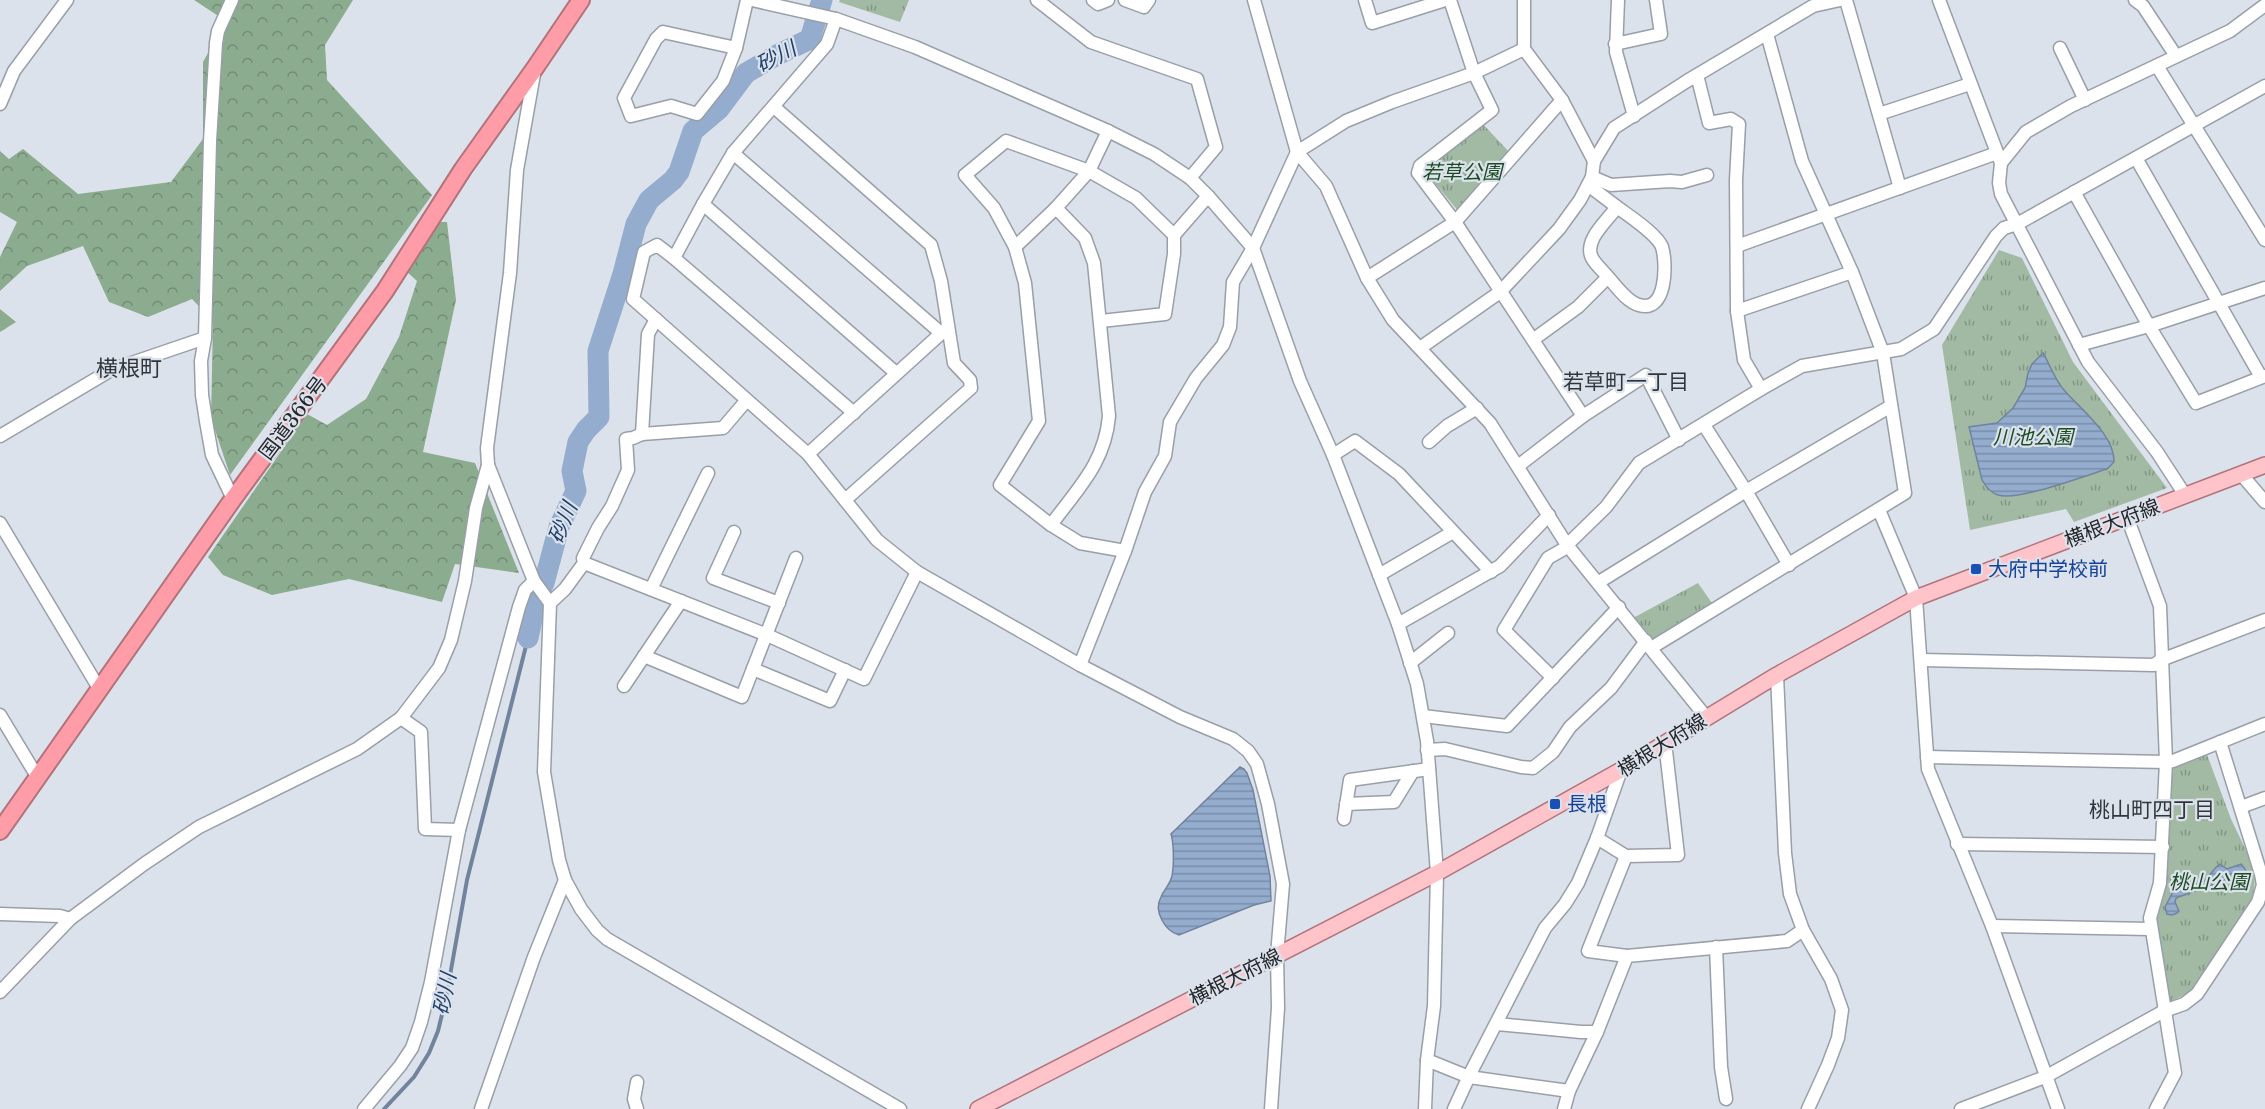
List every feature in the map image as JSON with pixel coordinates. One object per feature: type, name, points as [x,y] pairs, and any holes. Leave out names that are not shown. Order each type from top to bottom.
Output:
[{"type":"highway","name":"国道366号","points":[[0,831],[233,499],[378,300],[463,169],[581,0]]},
{"type":"main road","name":"横根大府線","points":[[978,1109],[1437,873],[1622,770],[1777,675],[1916,598],[2265,465]]},
{"type":"street","points":[[0,104],[14,71],[67,0]]},
{"type":"street","points":[[232,0],[218,31],[216,43],[210,141],[205,338],[201,361],[202,394],[212,455],[233,499]]},
{"type":"street","points":[[736,48],[663,32],[656,39],[624,98],[631,116],[671,106],[697,114],[723,81],[736,48],[747,0]]},
{"type":"street","points":[[752,0],[832,18],[915,47],[1108,131],[1154,154],[1190,178],[1252,248],[1300,381],[1333,455],[1398,624],[1417,684],[1427,750],[1437,873],[1434,1006],[1427,1060],[1425,1109]]},
{"type":"street","points":[[1037,0],[1091,42],[1197,79],[1216,147],[1190,178]]},
{"type":"street","points":[[1093,0],[1098,4],[1108,0]]},
{"type":"street","points":[[1125,0],[1144,7],[1149,0]]},
{"type":"street","points":[[1254,0],[1297,152],[1326,186],[1367,278],[1393,320],[1478,408],[1568,545],[1706,717]]},
{"type":"street","points":[[1365,0],[1372,22],[1445,0]]},
{"type":"street","points":[[1450,0],[1474,74],[1492,110],[1420,166],[1418,173],[1455,222],[1583,416]]},
{"type":"street","points":[[1524,0],[1524,49],[1562,100],[1594,161]]},
{"type":"street","points":[[1618,0],[1615,44],[1634,116]]},
{"type":"street","points":[[1615,44],[1661,34],[1656,0]]},
{"type":"street","points":[[1420,348],[1500,292],[1559,229],[1590,181],[1594,161],[1614,128],[1697,75],[1813,6],[1840,0]]},
{"type":"street","points":[[1846,0],[1900,188]]},
{"type":"street","points":[[1939,0],[1999,158],[2001,194],[2088,362],[2157,452],[2185,495]]},
{"type":"street","points":[[2135,0],[2143,6],[2176,56]]},
{"type":"street","points":[[1737,246],[1900,188],[1999,158],[2026,132],[2085,100],[2230,31],[2265,5]]},
{"type":"street","points":[[674,258],[733,153],[827,44],[832,18]]},
{"type":"street","points":[[1427,750],[1445,749],[1533,768],[1552,752],[1569,727],[1611,688],[1648,644],[1789,565],[1905,493],[1883,353],[1852,272],[1802,161],[1767,34]]},
{"type":"street","points":[[2060,48],[2085,100]]},
{"type":"street","points":[[1080,665],[1125,551],[1145,492],[1165,456],[1170,422],[1196,378],[1223,345],[1230,327],[1233,282],[1252,248],[1297,152],[1346,122],[1392,102],[1474,74],[1524,49]]},
{"type":"street","points":[[2157,66],[2265,240]]},
{"type":"street","points":[[535,68],[517,170],[510,273],[487,448],[488,465],[535,584],[550,603],[544,772],[559,860],[566,880],[581,909],[607,939],[900,1109]]},
{"type":"street","points":[[1697,75],[1709,123],[1731,119],[1739,124],[1736,180],[1737,311],[1744,360],[1761,389]]},
{"type":"street","points":[[1879,114],[1970,84]]},
{"type":"street","points":[[1553,678],[1504,630],[1548,558],[1568,545],[1606,507],[1639,463],[1802,366],[1901,349],[1934,329],[1996,236],[2004,228],[2017,224],[2193,126],[2263,90]]},
{"type":"street","points":[[1367,278],[1455,222],[1562,100]]},
{"type":"street","points":[[774,107],[930,245],[941,281],[945,330],[954,363],[970,380],[971,388],[845,500]]},
{"type":"street","points":[[1015,247],[1056,208],[1089,171],[1108,131]]},
{"type":"street","points":[[1125,551],[1080,543],[1051,525],[1000,486],[1039,421],[1025,283],[1015,247],[994,208],[965,175],[1006,141],[1089,171],[1136,198],[1174,235]]},
{"type":"street","points":[[733,153],[945,330]]},
{"type":"street","points":[[2074,192],[2149,326],[2196,403],[2263,376],[2218,303],[2136,158]]},
{"type":"street","points":[[1590,181],[1611,185],[1682,182],[1707,175]]},
{"type":"street","points":[[1590,181],[1617,207],[1645,228],[1662,246],[1664,287],[1657,300],[1648,305],[1640,306],[1633,302],[1608,278],[1590,252],[1592,240],[1617,207]]},
{"type":"street","points":[[1101,321],[1165,314],[1174,254],[1174,235],[1208,196]]},
{"type":"street","points":[[703,204],[896,373]]},
{"type":"street","points":[[1051,525],[1098,460],[1107,436],[1109,416],[1094,263],[1085,238],[1056,208]]},
{"type":"street","points":[[854,413],[674,258],[657,245],[644,252],[633,299],[808,454],[877,540],[917,572],[1080,665],[1180,717],[1233,739],[1248,751],[1257,764],[1269,804],[1283,884],[1277,955],[1278,1008],[1271,1109]]},
{"type":"street","points":[[1737,311],[1852,272]]},
{"type":"street","points":[[1534,339],[1578,307],[1608,278]]},
{"type":"street","points":[[2079,345],[2149,326],[2265,288]]},
{"type":"street","points":[[642,434],[648,334],[656,319]]},
{"type":"street","points":[[808,454],[945,330]]},
{"type":"street","points":[[0,435],[111,370],[205,338]]},
{"type":"street","points":[[1518,466],[1583,416],[1646,375],[1679,440]]},
{"type":"street","points":[[550,603],[565,589],[584,563],[583,558],[612,506],[628,470],[626,439],[642,434],[723,428],[746,401]]},
{"type":"street","points":[[1599,582],[1746,491],[1891,406]]},
{"type":"street","points":[[1430,442],[1447,426],[1478,408]]},
{"type":"street","points":[[1704,425],[1789,565]]},
{"type":"street","points":[[1333,455],[1355,441],[1399,474],[1491,572]]},
{"type":"street","points":[[0,992],[70,919],[144,864],[199,827],[357,749],[401,717],[439,668],[451,640],[465,581],[476,508],[488,465]]},
{"type":"street","points":[[651,589],[708,473]]},
{"type":"street","points":[[2241,474],[2265,501]]},
{"type":"street","points":[[1879,510],[1916,598],[1928,769],[1992,926],[2058,1109]]},
{"type":"street","points":[[1398,624],[1500,566],[1549,515]]},
{"type":"street","points":[[2127,517],[2160,606],[2166,762],[2160,883],[2150,918],[2150,929],[2175,1073],[2156,1109]]},
{"type":"street","points":[[0,523],[100,690]]},
{"type":"street","points":[[734,532],[713,578],[779,603]]},
{"type":"street","points":[[1379,575],[1454,532]]},
{"type":"street","points":[[644,656],[742,697],[796,558]]},
{"type":"street","points":[[584,563],[767,635],[864,679],[917,572]]},
{"type":"street","points":[[364,1109],[412,1048],[421,1022],[431,982],[459,830],[519,607],[525,590],[535,584]]},
{"type":"street","points":[[624,686],[681,601]]},
{"type":"street","points":[[1423,716],[1507,726],[1619,607]]},
{"type":"street","points":[[1922,660],[2154,664],[2265,620]]},
{"type":"street","points":[[1410,663],[1448,633]]},
{"type":"street","points":[[753,669],[830,701],[845,670]]},
{"type":"street","points":[[1777,675],[1785,853],[1790,894],[1803,930],[1831,979],[1842,1010],[1834,1047],[1808,1109]]},
{"type":"street","points":[[0,715],[38,778]]},
{"type":"street","points":[[401,717],[421,732],[425,829],[459,830]]},
{"type":"street","points":[[1927,757],[2166,762],[2265,724]]},
{"type":"street","points":[[1597,838],[1626,856],[1678,855],[1665,742]]},
{"type":"street","points":[[1961,1109],[2045,1077],[2164,1011],[2184,1004],[2197,994],[2258,902],[2263,885],[2263,873],[2220,742]]},
{"type":"street","points":[[1344,819],[1350,780],[1429,769]]},
{"type":"street","points":[[1454,1109],[1468,1077],[1545,928],[1566,904],[1578,883],[1622,770]]},
{"type":"street","points":[[1346,804],[1394,802],[1413,771]]},
{"type":"street","points":[[2241,807],[2265,798]]},
{"type":"street","points":[[1957,844],[2163,847]]},
{"type":"street","points":[[1626,856],[1588,951],[1626,956],[1787,941],[1803,930]]},
{"type":"street","points":[[481,1109],[534,957],[566,880]]},
{"type":"street","points":[[0,914],[60,916],[70,919]]},
{"type":"street","points":[[1992,926],[2150,929]]},
{"type":"street","points":[[1716,947],[1721,1068],[1726,1099]]},
{"type":"street","points":[[1564,1109],[1569,1091],[1597,1032],[1626,956]]},
{"type":"street","points":[[1497,1024],[1597,1032]]},
{"type":"street","points":[[1427,1060],[1468,1077],[1569,1091]]},
{"type":"street","points":[[637,1082],[634,1100],[637,1109]]},
{"type":"green space","points":[[194,0],[353,0],[325,45],[327,80],[432,195],[230,475],[211,418],[213,321],[192,299],[148,317],[109,302],[83,246],[27,266],[0,291],[0,257],[17,222],[0,212],[0,151],[9,159],[23,149],[78,194],[171,182],[203,139],[203,62],[226,21]]},
{"type":"green space","points":[[840,0],[909,0],[900,22],[839,2]]},
{"type":"green space","name":"若草公園","points":[[1481,122],[1512,155],[1459,212],[1424,170]]},
{"type":"green space","points":[[1478,132],[1501,153],[1483,172],[1461,148]]},
{"type":"green space","points":[[440,222],[447,222],[456,300],[423,452],[475,463],[519,573],[455,564],[442,602],[349,579],[272,595],[223,575],[208,557],[307,414],[327,425],[366,399],[399,337],[417,281],[406,271]]},
{"type":"green space","name":"川池公園","points":[[1999,250],[2022,258],[2073,362],[2167,488],[2074,522],[2066,509],[1970,530],[1942,345]]},
{"type":"green space","points":[[0,309],[16,322],[0,332]]},
{"type":"green space","points":[[1698,583],[1714,606],[1654,642],[1633,618]]},
{"type":"green space","name":"桃山公園","points":[[2206,752],[2231,819],[2255,869],[2254,897],[2192,991],[2170,1002],[2154,921],[2168,767]]},
{"type":"water","points":[[2043,353],[2061,386],[2103,432],[2113,452],[2114,462],[2107,469],[2052,487],[2008,496],[1998,495],[1993,493],[1982,480],[1969,427],[1997,423],[2013,408],[2025,388],[2032,364]]},
{"type":"water","points":[[1240,767],[1247,773],[1253,790],[1270,876],[1271,901],[1254,905],[1179,935],[1165,925],[1158,908],[1172,876],[1171,834]]},
{"type":"water","points":[[2220,864],[2227,869],[2241,864],[2247,876],[2245,889],[2234,890],[2227,879],[2176,898],[2175,902],[2179,911],[2172,915],[2167,914],[2165,907],[2175,888],[2185,889],[2202,882]]},
{"type":"waterway","name":"砂川","points":[[528,638],[537,597],[544,583],[559,527],[576,491],[572,471],[578,442],[599,417],[598,351],[623,274],[636,224],[649,200],[679,172],[693,131],[719,109],[746,73],[810,39],[822,0]]},
{"type":"waterway","name":"砂川","points":[[384,1109],[414,1077],[429,1053],[438,1031],[467,880],[528,638]]},
{"type":"place","name":"大府中学校前","points":[[1976,569]]},
{"type":"place","name":"長根","points":[[1555,804]]},
{"type":"district","name":"横根町","points":[[129,368]]},
{"type":"district","name":"若草町一丁目","points":[[1626,382]]},
{"type":"district","name":"桃山町四丁目","points":[[2152,810]]}]
